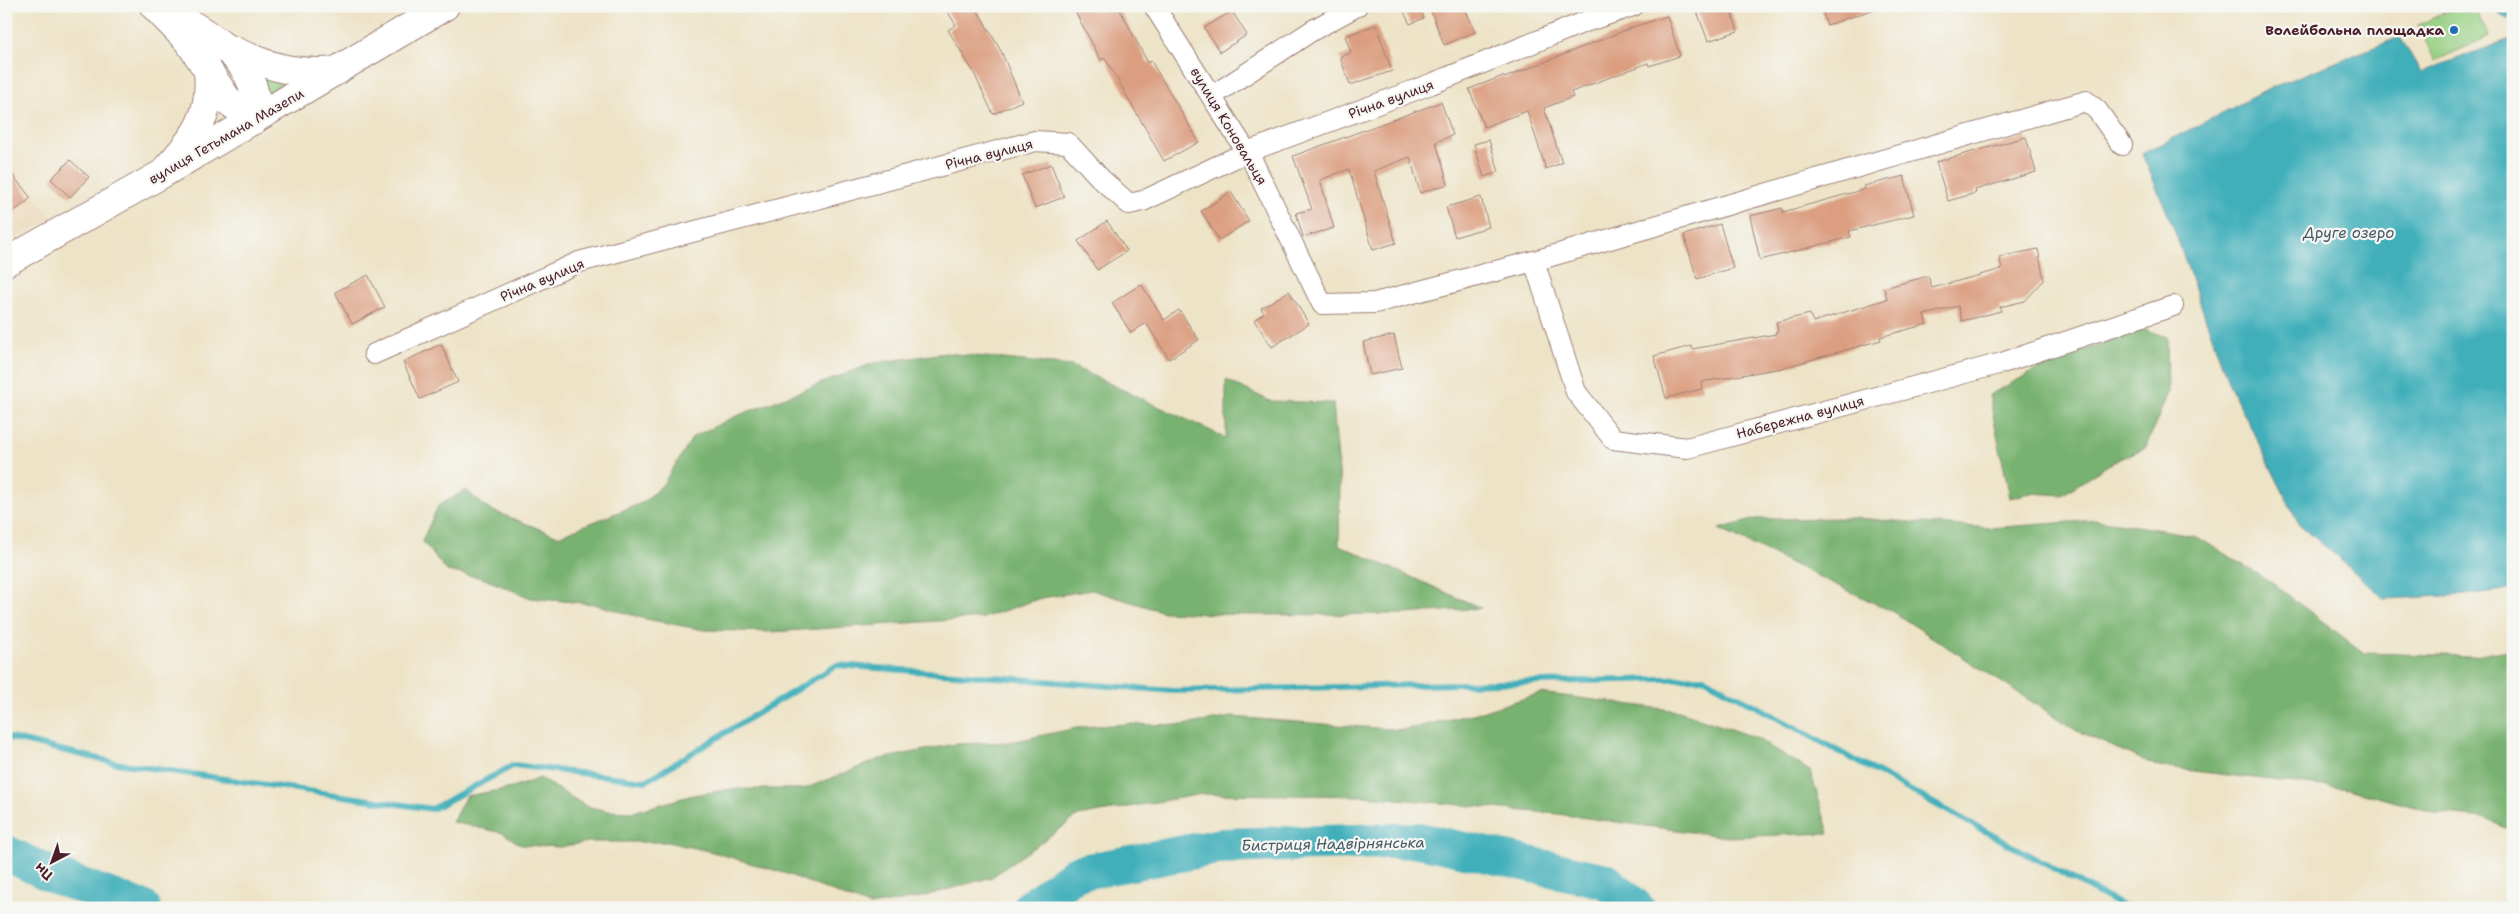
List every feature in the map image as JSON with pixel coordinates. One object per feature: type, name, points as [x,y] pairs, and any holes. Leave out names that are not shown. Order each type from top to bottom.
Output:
[{"type":"main road","points":[[154,6],[189,42],[229,102],[254,120],[256,106],[252,81],[228,49]]},
{"type":"main road","points":[[160,6],[228,49],[277,69],[297,72],[337,71]]},
{"type":"main road","name":"вулиця Гетьмана Мазепи","points":[[6,262],[162,174],[445,6]]},
{"type":"main road","points":[[162,174],[183,150],[200,126],[208,104],[208,71]]},
{"type":"street","name":"вулиця Коновальця","points":[[1154,6],[1247,152],[1322,304],[1375,304],[1534,261]]},
{"type":"street","points":[[1212,96],[1313,30],[1357,6]]},
{"type":"street","name":"Річна вулиця","points":[[374,354],[579,262],[1035,141],[1068,143],[1101,179],[1129,204],[1143,201],[1247,152],[1431,84],[1582,23],[1633,6]]},
{"type":"street","points":[[1534,261],[2086,101],[2097,110],[2122,145]]},
{"type":"street","name":"Набережна вулиця","points":[[1534,261],[1576,392],[1613,439],[1687,448],[2002,364],[2173,306]]},
{"type":"shaded area","points":[[6,161],[52,218],[6,244]]},
{"type":"green space","name":"Волейбольна площадка","points":[[2458,6],[2473,6],[2489,36],[2435,61],[2418,25]]},
{"type":"green space","points":[[256,71],[288,80],[267,93]]},
{"type":"green space","points":[[2144,329],[2167,337],[2168,393],[2146,447],[2108,465],[2062,495],[2030,493],[2010,498],[1989,395],[2051,362]]},
{"type":"green space","points":[[946,353],[1072,366],[1226,438],[1226,380],[1270,401],[1333,403],[1340,483],[1339,545],[1481,608],[1406,614],[1248,615],[1164,612],[1092,590],[1041,598],[983,618],[772,632],[704,630],[646,619],[594,604],[531,598],[482,578],[447,571],[422,541],[438,506],[466,490],[488,509],[558,536],[644,502],[663,484],[693,437],[734,417],[874,363]]},
{"type":"green space","points":[[1856,518],[1990,528],[2097,520],[2194,535],[2271,582],[2364,653],[2475,656],[2513,649],[2513,831],[2483,818],[2437,813],[2348,789],[2159,767],[2077,731],[1893,612],[1719,529],[1756,519]]},
{"type":"green space","points":[[1541,693],[1679,711],[1756,738],[1810,771],[1829,833],[1728,837],[1557,814],[1366,796],[1202,794],[1078,816],[992,877],[918,898],[869,906],[787,874],[713,852],[667,842],[589,842],[560,847],[521,845],[503,833],[452,822],[466,796],[512,788],[540,778],[586,806],[608,811],[633,812],[693,795],[732,789],[804,789],[880,759],[955,744],[1011,742],[1081,727],[1128,724],[1183,725],[1232,717],[1403,730],[1481,712]]},
{"type":"water","points":[[2498,6],[2513,6],[2513,21],[2498,12]]},
{"type":"water","name":"Друге озеро","points":[[2400,37],[2421,72],[2513,38],[2513,589],[2465,595],[2385,599],[2299,524],[2229,384],[2172,224],[2142,154],[2275,86]]},
{"type":"building","points":[[944,6],[975,6],[1001,51],[1022,101],[993,114],[973,71],[948,30],[956,25]]},
{"type":"building","points":[[1072,6],[1118,6],[1148,63],[1151,61],[1199,142],[1164,161],[1105,58],[1101,60]]},
{"type":"building","points":[[1401,6],[1419,6],[1424,18],[1410,24]]},
{"type":"building","points":[[1429,6],[1464,6],[1475,32],[1444,45]]},
{"type":"building","points":[[1695,6],[1729,6],[1738,31],[1708,41]]},
{"type":"building","points":[[1820,6],[1874,6],[1875,9],[1827,25]]},
{"type":"building","points":[[1232,11],[1247,35],[1220,52],[1204,28]]},
{"type":"building","points":[[1667,16],[1680,56],[1649,66],[1648,63],[1571,92],[1573,97],[1544,108],[1562,163],[1546,169],[1527,111],[1484,127],[1469,89],[1503,76],[1504,78],[1636,26]]},
{"type":"building","points":[[1376,25],[1392,71],[1350,85],[1340,57],[1351,53],[1345,36]]},
{"type":"building","points":[[1441,102],[1453,135],[1436,142],[1448,184],[1420,193],[1410,157],[1374,171],[1396,243],[1373,250],[1349,169],[1320,180],[1334,228],[1303,237],[1296,213],[1312,209],[1293,156]]},
{"type":"building","points":[[2026,137],[2036,172],[1975,190],[1976,193],[1948,201],[1936,162]]},
{"type":"building","points":[[1489,140],[1499,172],[1484,177],[1474,144]]},
{"type":"building","points":[[70,160],[89,177],[70,197],[51,179]]},
{"type":"building","points":[[1051,164],[1064,197],[1035,208],[1022,175]]},
{"type":"building","points":[[6,167],[31,198],[6,218]]},
{"type":"building","points":[[1904,176],[1914,215],[1849,231],[1851,237],[1760,260],[1750,216],[1782,208],[1783,212],[1865,189],[1864,186]]},
{"type":"building","points":[[1231,192],[1249,221],[1219,240],[1201,211]]},
{"type":"building","points":[[1481,197],[1489,227],[1455,237],[1446,207]]},
{"type":"building","points":[[1107,221],[1127,251],[1097,270],[1078,241]]},
{"type":"building","points":[[1720,224],[1733,268],[1697,279],[1684,235]]},
{"type":"building","points":[[2038,249],[2044,280],[2025,301],[2000,307],[2001,311],[1962,321],[1958,306],[1924,315],[1927,324],[1880,337],[1881,340],[1782,368],[1701,382],[1702,389],[1666,398],[1654,356],[1691,346],[1692,349],[1776,334],[1775,332],[1778,331],[1776,322],[1810,314],[1813,322],[1887,299],[1884,288],[1928,276],[1932,288],[2002,269],[1999,257]]},
{"type":"building","points":[[368,275],[385,307],[352,324],[335,292]]},
{"type":"building","points":[[1141,284],[1164,320],[1179,310],[1199,340],[1169,359],[1146,323],[1131,333],[1112,303]]},
{"type":"building","points":[[1289,291],[1309,324],[1272,347],[1254,320],[1264,313],[1261,308]]},
{"type":"building","points":[[1394,335],[1402,368],[1370,375],[1363,342]]},
{"type":"building","points":[[441,344],[458,382],[420,399],[403,362]]},
{"type":"waterway","points":[[6,737],[116,763],[432,809],[514,765],[646,781],[837,665],[1174,691],[1704,678],[2126,908]]},
{"type":"waterway","name":"Бистриця Надвірнянська","points":[[1029,908],[1077,873],[1222,846],[1419,840],[1606,881],[1637,908]]},
{"type":"waterway","name":"Бистриця Надвірнянська","points":[[6,853],[54,876],[143,908]]},
{"type":"place","name":"Волейбольна площадка","points":[[2454,30]]}]
